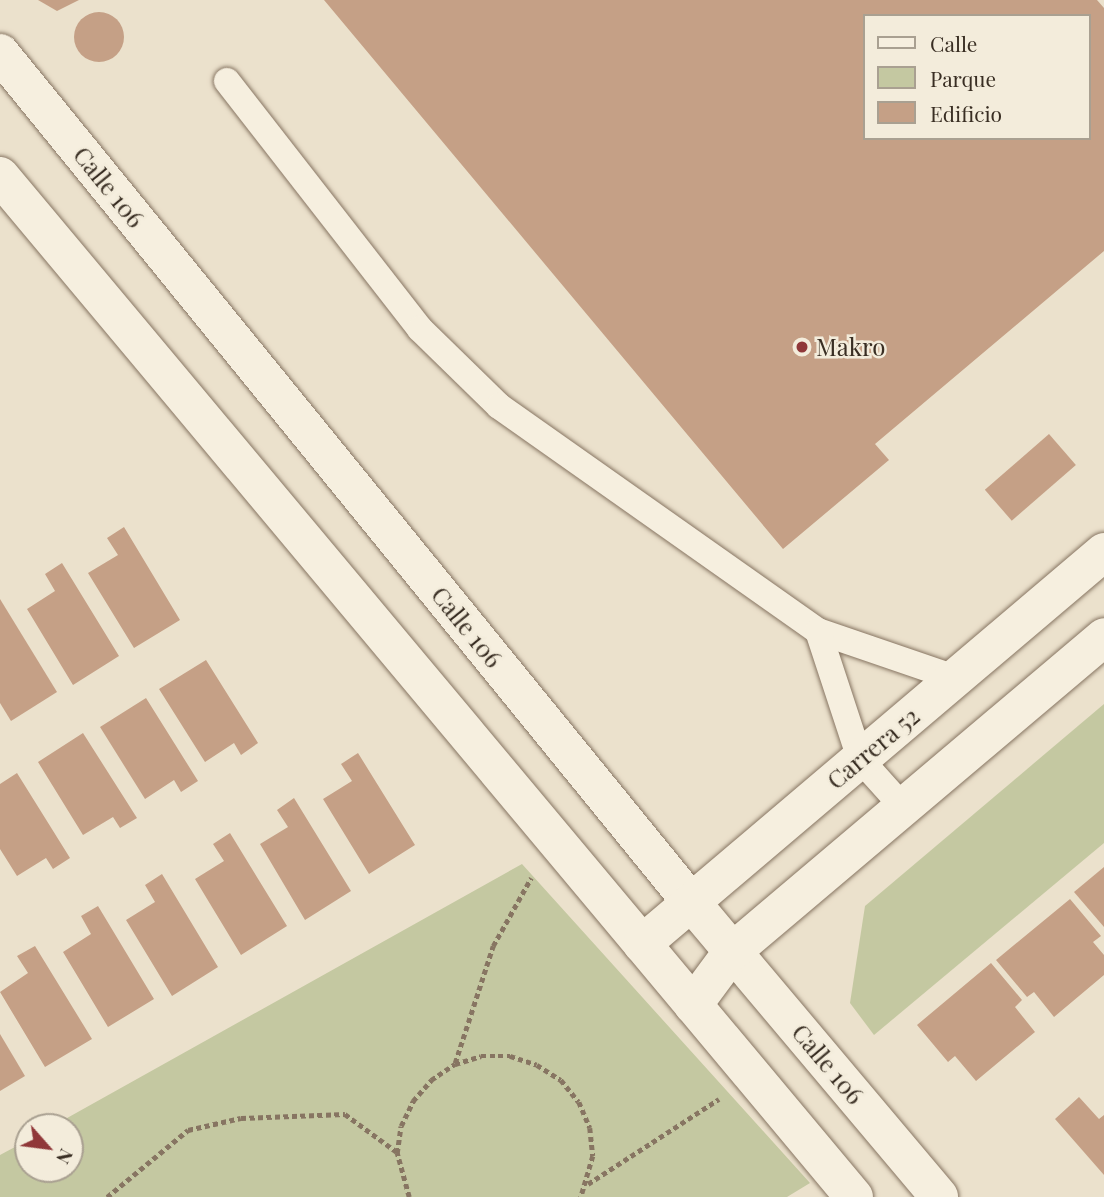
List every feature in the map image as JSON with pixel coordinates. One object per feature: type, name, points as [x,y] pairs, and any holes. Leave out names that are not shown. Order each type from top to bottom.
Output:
[{"type":"street","name":"Calle 106","points":[[0,53],[691,902],[939,1197]]},
{"type":"street","points":[[0,176],[854,1197]]},
{"type":"street","name":"Carrera 52","points":[[642,944],[1104,552]]},
{"type":"street","points":[[693,1005],[733,951],[1104,637]]},
{"type":"lane","points":[[227,81],[420,329],[456,369],[499,406],[818,631],[955,678]]},
{"type":"lane","points":[[818,631],[860,759],[903,807]]},
{"type":"path","points":[[455,1064],[492,946],[553,837]]},
{"type":"path","points":[[409,1197],[397,1153],[401,1126],[413,1101],[431,1080],[455,1064],[481,1056],[510,1056],[537,1065],[561,1080],[579,1102],[590,1128],[593,1156],[588,1184],[581,1197]]},
{"type":"path","points":[[588,1184],[691,1120],[751,1074]]},
{"type":"path","points":[[107,1197],[188,1130],[241,1118],[345,1114],[397,1153]]},
{"type":"green space","points":[[1104,704],[1104,843],[874,1035],[850,1003],[865,906]]},
{"type":"green space","points":[[522,864],[810,1183],[787,1197],[0,1197],[0,1155],[14,1148],[14,1183],[84,1183],[84,1113],[76,1113]]},
{"type":"building","points":[[38,0],[79,0],[57,11]]},
{"type":"building","name":"Makro","points":[[324,0],[1097,0],[1104,8],[1104,251],[875,444],[889,460],[783,549]]},
{"type":"building","points":[[99,12],[116,20],[124,37],[116,54],[99,62],[82,54],[74,37],[82,20]]},
{"type":"building","points":[[1049,434],[1076,465],[1012,521],[985,490]]},
{"type":"building","points":[[124,527],[180,620],[134,648],[88,573],[118,555],[107,538]]},
{"type":"building","points":[[62,563],[119,656],[73,685],[27,609],[55,591],[45,574]]},
{"type":"building","points":[[0,599],[57,692],[11,721],[0,703]]},
{"type":"building","points":[[206,660],[258,743],[241,755],[234,743],[205,762],[159,689]]},
{"type":"building","points":[[146,698],[198,781],[181,792],[174,780],[145,799],[100,727]]},
{"type":"building","points":[[83,733],[137,818],[120,828],[113,817],[83,835],[38,762]]},
{"type":"building","points":[[358,753],[415,845],[369,874],[323,799],[352,781],[341,764]]},
{"type":"building","points":[[17,773],[70,858],[53,869],[46,858],[17,876],[0,849],[0,784]]},
{"type":"building","points":[[294,798],[351,891],[305,920],[260,844],[288,827],[277,810]]},
{"type":"building","points":[[230,833],[287,926],[241,955],[195,879],[224,861],[213,844]]},
{"type":"building","points":[[1104,867],[1104,927],[1074,892]]},
{"type":"building","points":[[162,874],[218,967],[172,996],[126,920],[155,902],[145,885]]},
{"type":"building","points":[[1070,899],[1101,936],[1093,942],[1104,955],[1104,975],[1054,1017],[1034,992],[1027,997],[996,960]]},
{"type":"building","points":[[98,906],[154,999],[108,1027],[63,952],[91,934],[81,916]]},
{"type":"building","points":[[35,946],[92,1039],[45,1067],[0,992],[28,973],[17,956]]},
{"type":"building","points":[[991,963],[1022,1000],[1015,1007],[1035,1032],[976,1081],[955,1056],[948,1062],[917,1025]]},
{"type":"building","points":[[0,1034],[25,1076],[0,1091]]},
{"type":"building","points":[[1079,1097],[1099,1119],[1104,1115],[1104,1175],[1055,1119]]},
{"type":"place","name":"Makro","points":[[802,347]]}]
